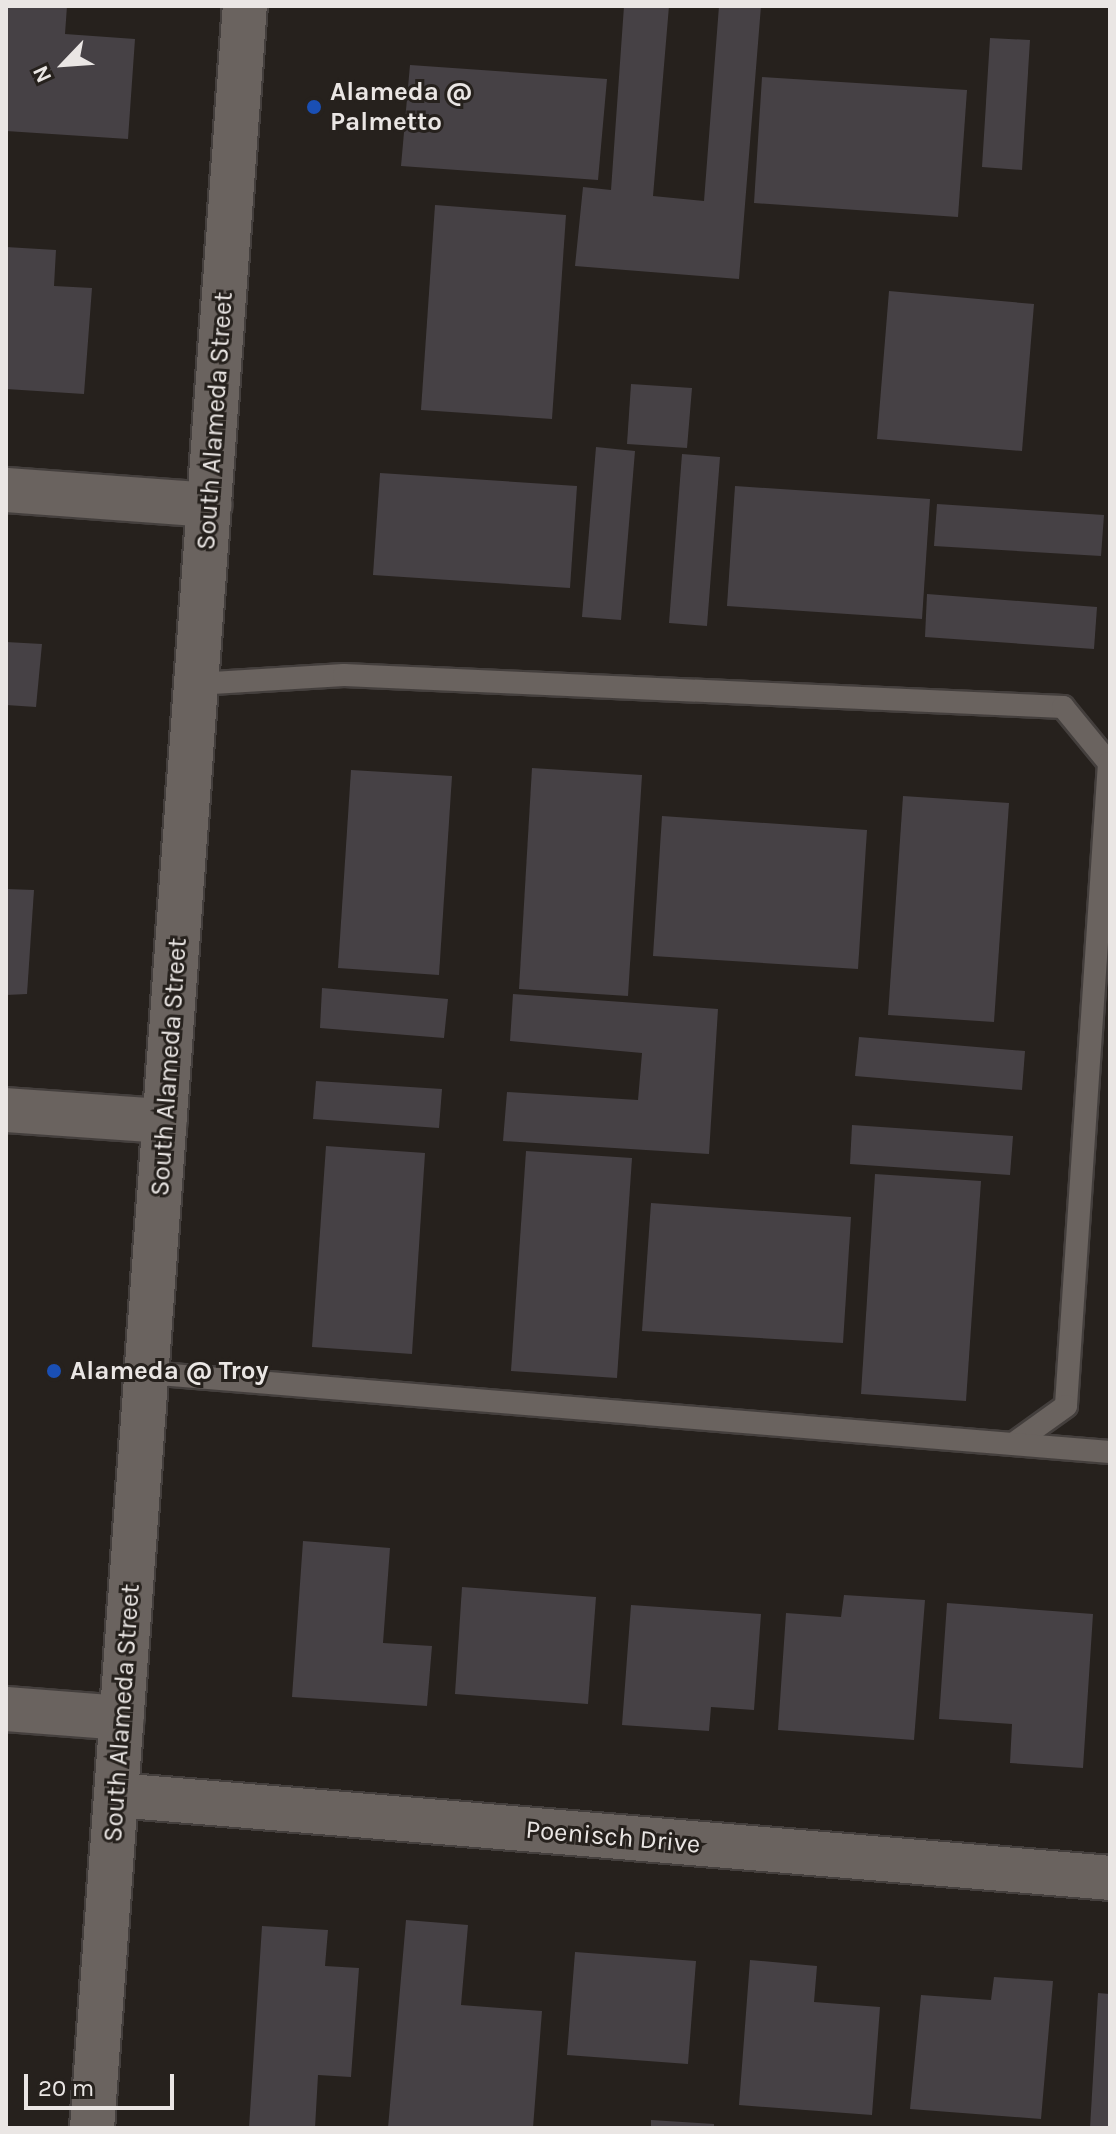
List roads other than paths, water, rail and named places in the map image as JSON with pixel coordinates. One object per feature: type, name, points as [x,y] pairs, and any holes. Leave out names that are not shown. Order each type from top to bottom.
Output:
[{"type":"main road","name":"South Alameda Street","points":[[92,2128],[245,6]]},
{"type":"main road","points":[[6,490],[209,505]]},
{"type":"main road","points":[[6,1110],[165,1121]]},
{"type":"main road","points":[[6,1709],[122,1718]]},
{"type":"main road","name":"Poenisch Drive","points":[[116,1795],[1110,1878]]},
{"type":"lane","points":[[196,684],[344,675],[1063,707],[1109,763],[1066,1406],[1013,1444]]},
{"type":"lane","points":[[147,1373],[1110,1452]]},
{"type":"place","name":"Alameda @ Palmetto","points":[[314,107]]},
{"type":"place","name":"Alameda @ Troy","points":[[54,1371]]}]
